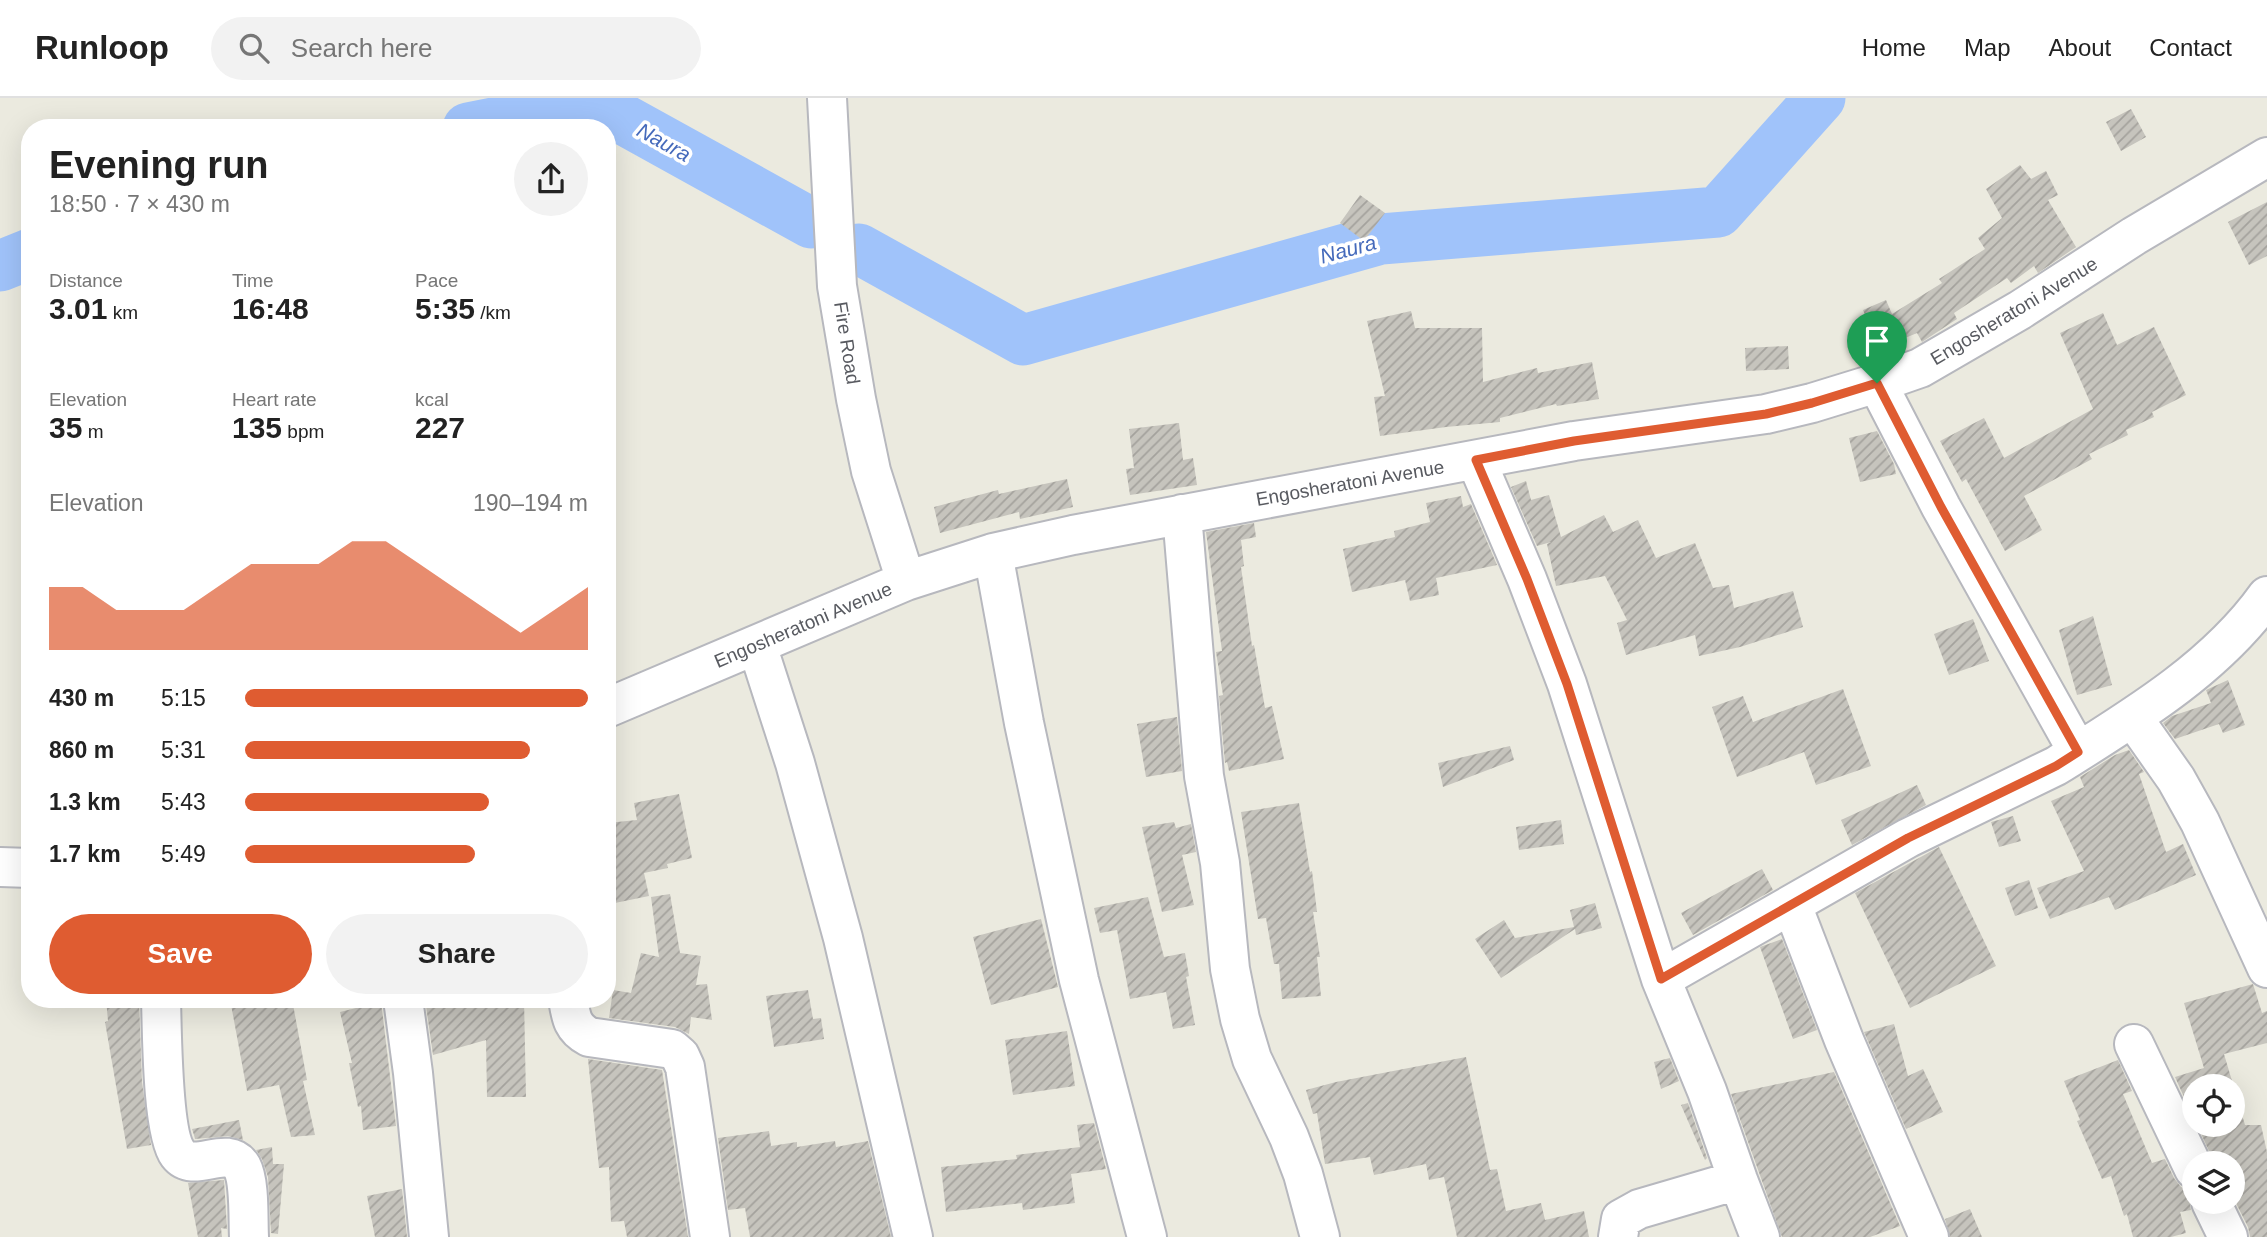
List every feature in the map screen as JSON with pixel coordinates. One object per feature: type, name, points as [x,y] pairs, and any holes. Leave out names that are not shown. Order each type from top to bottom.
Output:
[{"type":"street","name":"Fire Road","points":[[827,98],[839,299],[871,471],[906,581]]},
{"type":"street","name":"Engosheratoni Avenue","points":[[616,704],[906,581],[993,553],[1073,535],[1574,441],[1766,414],[1877,383],[1920,368],[2009,317],[2134,236],[2267,157]]},
{"type":"street","points":[[1877,383],[1947,519],[2078,752]]},
{"type":"street","points":[[1476,460],[1527,579],[1567,684],[1661,979],[1707,1091],[1760,1237]]},
{"type":"street","points":[[1182,514],[1204,776],[1220,863],[1230,969],[1252,1059],[1289,1137],[1303,1174],[1320,1237]]},
{"type":"street","points":[[993,553],[1024,723],[1079,981],[1147,1237]]},
{"type":"street","points":[[1661,979],[1908,838],[2056,766],[2133,718],[2201,667],[2250,620],[2267,596]]},
{"type":"street","points":[[757,645],[795,763],[843,938],[913,1237]]},
{"type":"street","points":[[2133,718],[2176,779],[2200,822],[2267,968]]},
{"type":"street","points":[[0,867],[21,868]]},
{"type":"street","points":[[1792,905],[1844,1040],[1929,1237]]},
{"type":"street","points":[[162,1008],[169,1125],[176,1151],[184,1161],[193,1163],[215,1158],[232,1159],[241,1166],[246,1182],[249,1237]]},
{"type":"street","points":[[404,1008],[429,1237]]},
{"type":"street","points":[[570,1008],[578,1031],[589,1037],[672,1049],[680,1056],[685,1067],[710,1237]]},
{"type":"street","points":[[2134,1044],[2185,1151]]},
{"type":"street","points":[[1618,1237],[1621,1219],[1639,1209],[1738,1180]]},
{"type":"street","points":[[2217,1214],[2228,1237]]},
{"type":"building","points":[[2131,109],[2146,137],[2121,151],[2106,122]]},
{"type":"building","points":[[2020,165],[2031,179],[2046,171],[2058,195],[2048,200],[2076,247],[2038,273],[2034,266],[2011,283],[2007,278],[1954,313],[1957,319],[1922,342],[1917,333],[1879,349],[1863,310],[1886,300],[1892,314],[1942,283],[1939,279],[1985,249],[1978,238],[2002,218],[1986,189]]},
{"type":"building","points":[[1360,195],[1385,213],[1364,241],[1340,223]]},
{"type":"building","points":[[2267,202],[2267,256],[2249,265],[2228,222]]},
{"type":"building","points":[[1411,311],[1415,328],[1482,328],[1483,382],[1537,368],[1538,373],[1592,362],[1599,399],[1557,406],[1556,404],[1500,418],[1500,422],[1380,436],[1374,397],[1385,396],[1367,321]]},
{"type":"building","points":[[2103,313],[2117,345],[2154,327],[2186,395],[2152,412],[2154,417],[2126,430],[2128,435],[2089,454],[2092,459],[2024,496],[2042,530],[2005,551],[1966,479],[1962,482],[1940,441],[1984,418],[2004,458],[2093,409],[2060,333]]},
{"type":"building","points":[[1788,346],[1789,369],[1746,371],[1745,348]]},
{"type":"building","points":[[1179,423],[1183,460],[1193,458],[1197,485],[1130,495],[1126,469],[1134,468],[1129,429]]},
{"type":"building","points":[[1877,431],[1894,464],[1896,474],[1860,482],[1849,438]]},
{"type":"building","points":[[1067,479],[1073,507],[1020,519],[1019,512],[940,533],[934,507],[998,490],[999,494]]},
{"type":"building","points":[[1526,481],[1531,500],[1549,495],[1561,537],[1604,515],[1613,532],[1638,520],[1656,558],[1695,543],[1713,588],[1729,585],[1734,608],[1793,591],[1803,627],[1740,647],[1699,656],[1695,635],[1626,655],[1617,623],[1627,620],[1605,576],[1556,586],[1547,544],[1551,542],[1537,546],[1511,487]]},
{"type":"building","points":[[1461,496],[1463,507],[1471,504],[1497,565],[1436,578],[1439,595],[1410,601],[1405,580],[1352,592],[1343,549],[1395,537],[1394,531],[1430,522],[1426,503]]},
{"type":"building","points":[[1254,523],[1256,537],[1241,540],[1244,566],[1241,567],[1252,646],[1254,645],[1265,708],[1272,706],[1284,759],[1229,771],[1227,762],[1225,763],[1219,696],[1223,695],[1216,652],[1222,651],[1206,532]]},
{"type":"building","points":[[2093,616],[2112,685],[2077,695],[2059,630]]},
{"type":"building","points":[[1973,619],[1989,661],[1949,675],[1934,634]]},
{"type":"building","points":[[2228,680],[2245,725],[2223,733],[2219,724],[2175,739],[2163,723],[2172,716],[2211,703],[2206,690]]},
{"type":"building","points":[[1843,689],[1871,766],[1816,785],[1804,752],[1737,777],[1712,707],[1743,696],[1753,722]]},
{"type":"building","points":[[1177,717],[1182,771],[1146,777],[1137,724]]},
{"type":"building","points":[[1510,746],[1514,760],[1443,787],[1438,763]]},
{"type":"building","points":[[2129,750],[2144,772],[2139,774],[2166,852],[2183,844],[2196,875],[2115,910],[2109,897],[2050,919],[2037,888],[2084,871],[2051,801],[2084,787],[2080,777],[2115,755]]},
{"type":"building","points":[[1917,785],[1926,805],[1852,845],[1841,820]]},
{"type":"building","points":[[679,794],[692,858],[667,864],[668,868],[644,873],[649,896],[616,903],[616,822],[637,820],[634,803]]},
{"type":"building","points":[[1299,803],[1317,912],[1313,912],[1320,957],[1317,957],[1321,996],[1282,999],[1279,964],[1274,964],[1266,918],[1258,919],[1241,812]]},
{"type":"building","points":[[2013,816],[2021,841],[1999,847],[1991,822]]},
{"type":"building","points":[[1561,820],[1564,844],[1519,850],[1516,827]]},
{"type":"building","points":[[1174,822],[1176,828],[1191,824],[1196,852],[1182,855],[1194,905],[1162,912],[1142,827]]},
{"type":"building","points":[[1939,847],[1996,966],[1910,1008],[1855,893]]},
{"type":"building","points":[[1762,869],[1773,890],[1693,935],[1681,913]]},
{"type":"building","points":[[2029,880],[2038,908],[2015,916],[2005,888]]},
{"type":"building","points":[[670,894],[680,953],[701,956],[696,985],[707,984],[712,1020],[691,1017],[689,1034],[675,1027],[609,1018],[610,1008],[616,1008],[616,990],[631,993],[641,953],[659,957],[651,897]]},
{"type":"building","points":[[1148,897],[1164,957],[1185,953],[1189,976],[1186,977],[1195,1025],[1173,1029],[1166,992],[1130,999],[1117,930],[1100,933],[1094,908]]},
{"type":"building","points":[[1595,903],[1602,928],[1576,935],[1575,929],[1501,978],[1475,939],[1504,920],[1515,938],[1574,927],[1570,910]]},
{"type":"building","points":[[1041,919],[1058,987],[991,1005],[973,937]]},
{"type":"building","points":[[1782,939],[1817,1030],[1793,1039],[1760,947]]},
{"type":"building","points":[[2253,984],[2262,1013],[2267,1011],[2267,1043],[2224,1054],[2230,1074],[2185,1074],[2204,1068],[2184,1003]]},
{"type":"building","points":[[808,990],[813,1019],[821,1018],[824,1039],[774,1047],[766,996]]},
{"type":"building","points":[[107,1008],[139,1008],[142,1082],[151,1145],[127,1149],[105,1022],[108,1021]]},
{"type":"building","points":[[232,1008],[294,1008],[307,1080],[303,1081],[315,1135],[291,1137],[279,1085],[247,1091]]},
{"type":"building","points":[[356,1008],[382,1008],[396,1126],[363,1130],[361,1106],[358,1107],[349,1063],[352,1063],[340,1012]]},
{"type":"building","points":[[426,1008],[524,1008],[526,1097],[487,1097],[486,1040],[433,1055]]},
{"type":"building","points":[[1894,1024],[1908,1076],[1923,1069],[1943,1112],[1906,1129],[1864,1032]]},
{"type":"building","points":[[1067,1031],[1075,1086],[1013,1095],[1005,1040]]},
{"type":"building","points":[[1466,1057],[1490,1170],[1497,1169],[1506,1211],[1541,1203],[1545,1220],[1584,1211],[1589,1237],[1457,1237],[1444,1177],[1429,1180],[1426,1164],[1374,1175],[1370,1157],[1325,1164],[1317,1113],[1313,1114],[1306,1090]]},
{"type":"building","points":[[1670,1058],[1679,1081],[1661,1089],[1654,1062]]},
{"type":"building","points":[[588,1059],[662,1070],[688,1237],[627,1237],[624,1221],[611,1222],[609,1167],[599,1168]]},
{"type":"building","points":[[2118,1060],[2132,1091],[2123,1094],[2152,1163],[2165,1159],[2182,1187],[2180,1212],[2186,1233],[2171,1237],[2133,1237],[2127,1214],[2124,1216],[2111,1176],[2102,1179],[2077,1121],[2080,1120],[2064,1081]]},
{"type":"building","points":[[1834,1072],[1900,1226],[1870,1237],[1782,1237],[1731,1094]]},
{"type":"building","points":[[2182,1075],[2182,1092],[2175,1077]]},
{"type":"building","points":[[1688,1103],[1707,1158],[1705,1160],[1681,1105]]},
{"type":"building","points":[[239,1120],[243,1140],[228,1136],[195,1139],[192,1129]]},
{"type":"building","points":[[1094,1123],[1106,1169],[1071,1174],[1075,1203],[1023,1210],[1022,1203],[946,1212],[941,1167],[1017,1159],[1016,1155],[1080,1147],[1077,1125]]},
{"type":"building","points":[[2245,1125],[2261,1125],[2267,1152],[2267,1237],[2250,1237],[2242,1214],[2245,1214],[2245,1151],[2209,1151],[2203,1137],[2245,1137]]},
{"type":"building","points":[[769,1131],[771,1146],[797,1142],[797,1147],[835,1141],[836,1147],[868,1141],[891,1237],[750,1237],[745,1208],[728,1210],[718,1138]]},
{"type":"building","points":[[272,1147],[273,1164],[284,1164],[278,1234],[271,1233],[268,1177],[256,1150]]},
{"type":"building","points":[[224,1180],[227,1229],[221,1228],[222,1237],[198,1237],[188,1183]]},
{"type":"building","points":[[402,1189],[407,1237],[375,1237],[367,1196]]},
{"type":"building","points":[[1970,1209],[1982,1237],[1950,1237],[1945,1219]]},
{"type":"waterway","name":"Naura","points":[[859,249],[1023,340],[1381,239],[1718,212],[1820,98]]},
{"type":"waterway","name":"Naura","points":[[513,119],[594,103],[811,223]]},
{"type":"waterway","name":"Naura","points":[[0,266],[21,258]]},
{"type":"route","points":[[1877,383],[1941,507],[2078,752],[2056,766],[1908,838],[1661,979],[1567,684],[1527,579],[1476,460],[1574,441],[1766,414],[1877,383]]}]
